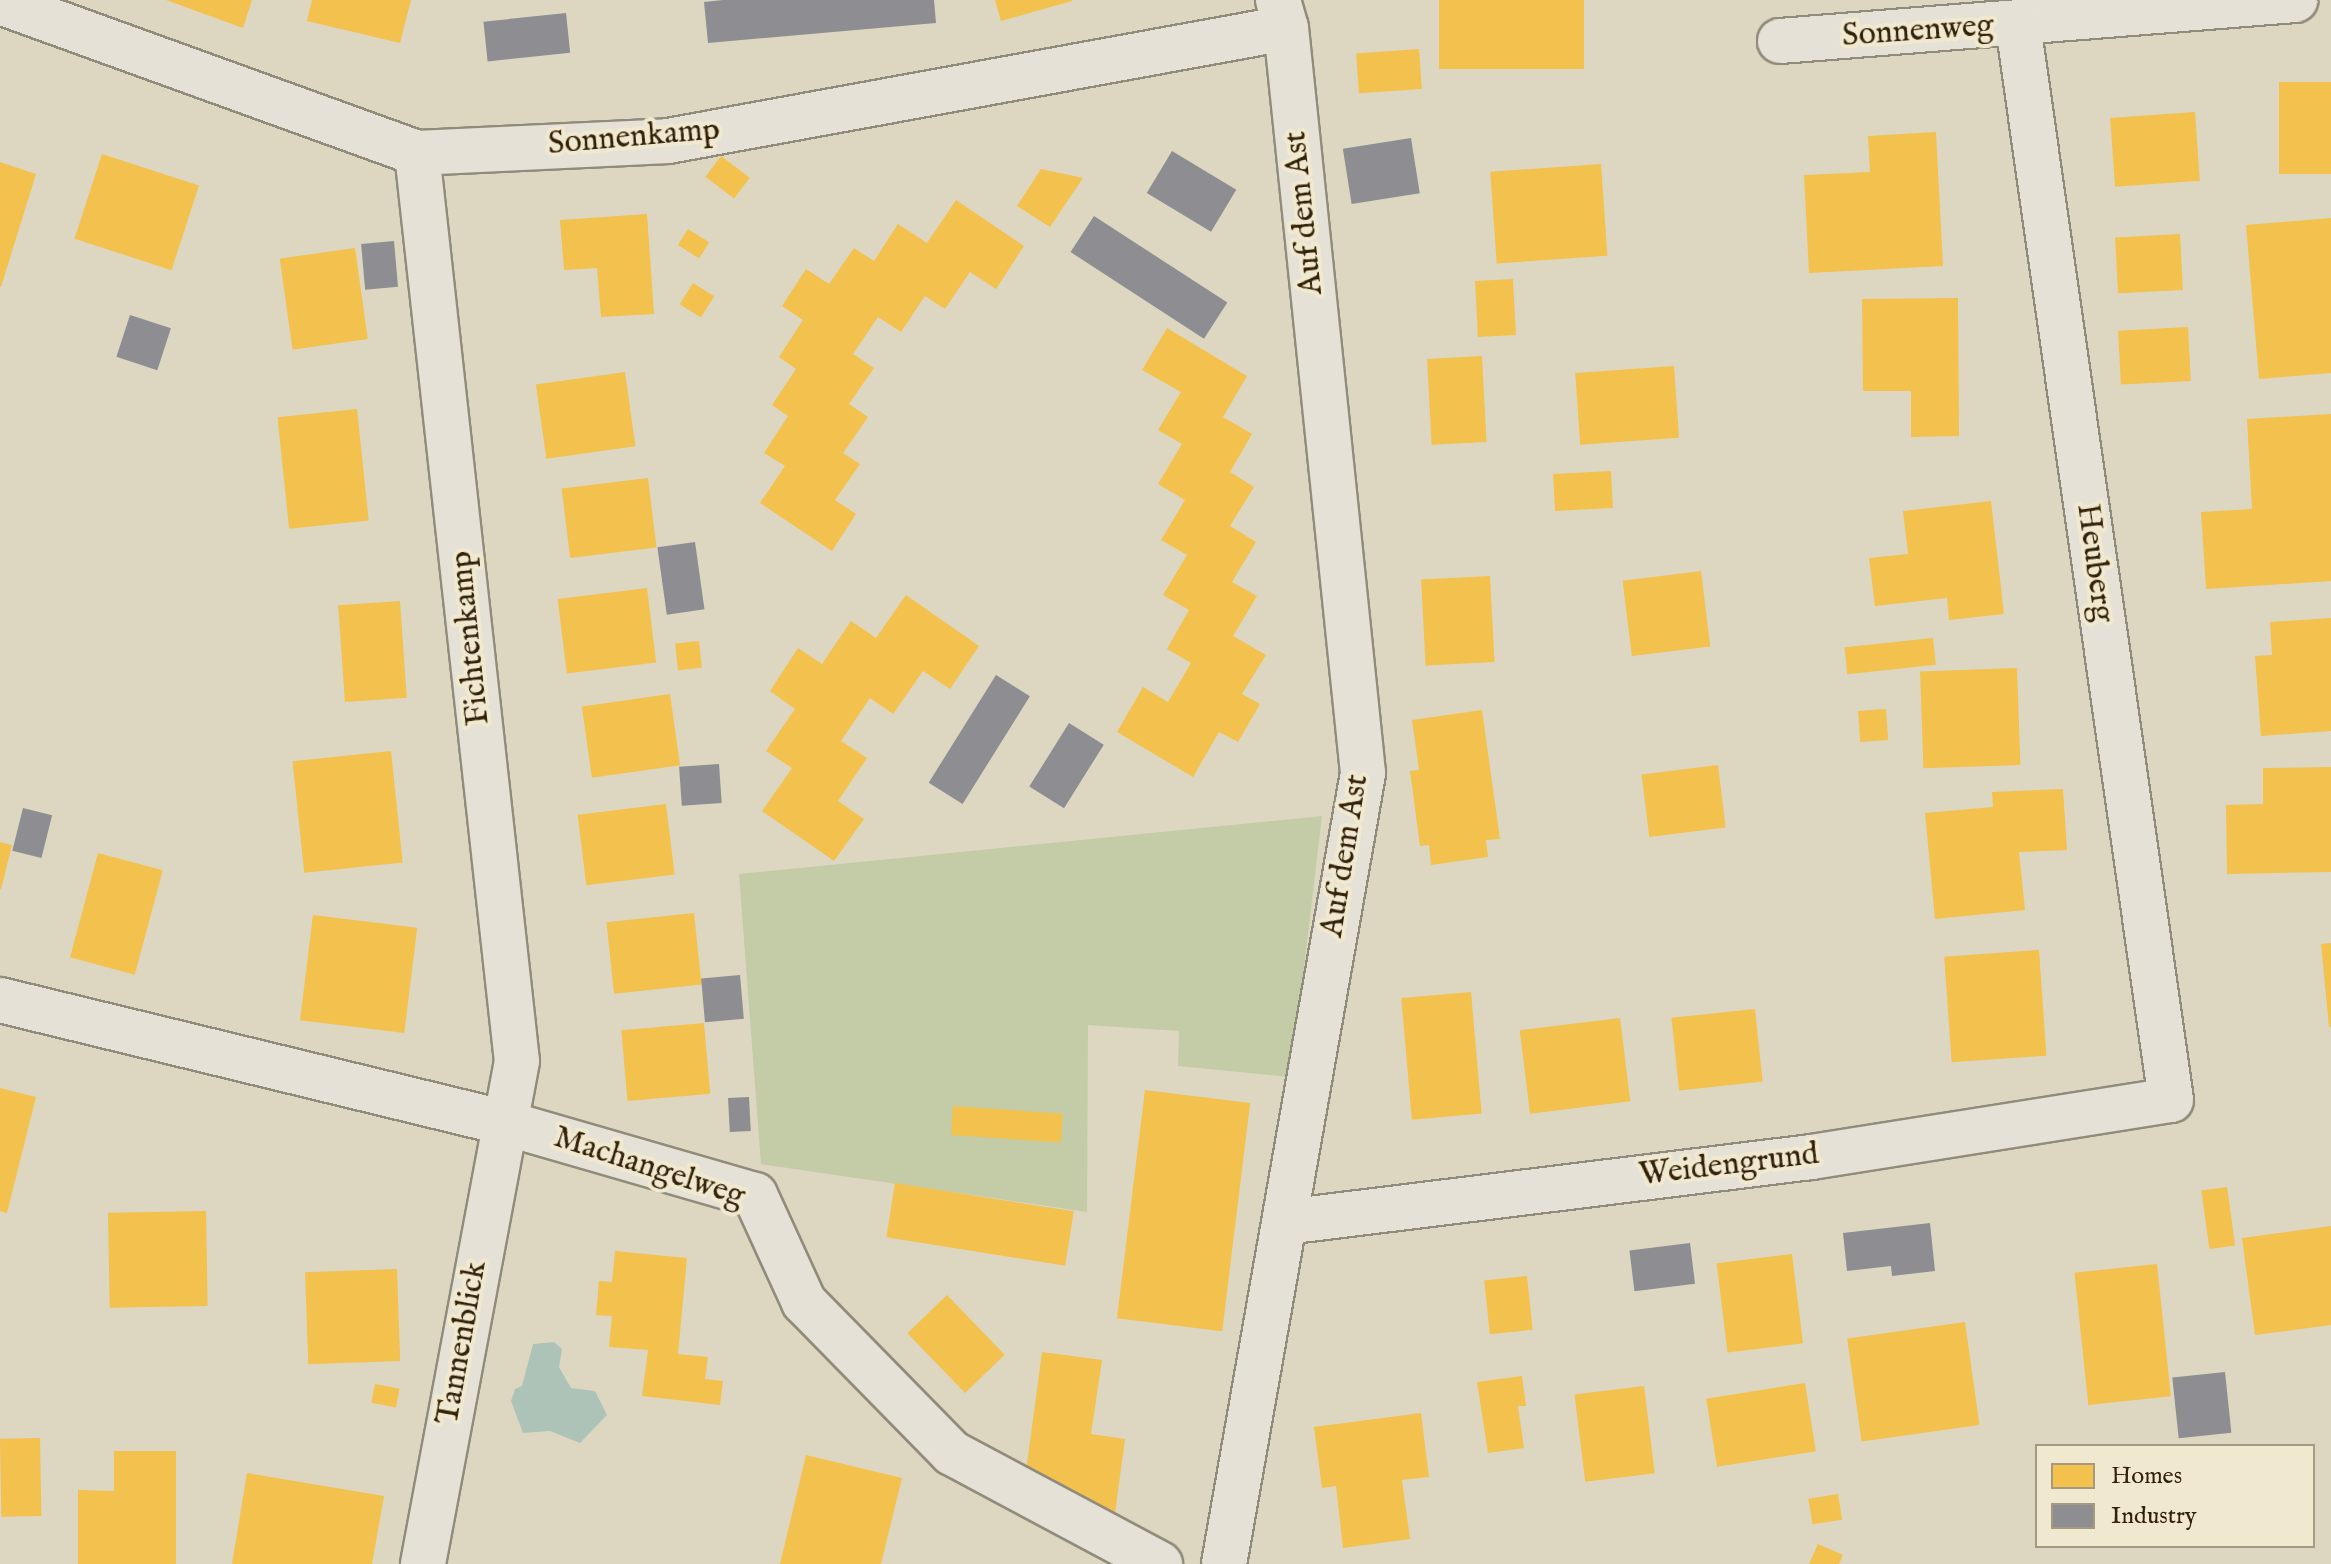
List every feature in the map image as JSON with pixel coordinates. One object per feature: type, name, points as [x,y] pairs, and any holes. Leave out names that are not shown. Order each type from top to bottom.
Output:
[{"type":"street","name":"Sonnenweg","points":[[1780,41],[2018,25],[2295,0]]},
{"type":"street","name":"Sonnenkamp","points":[[0,2],[417,153],[668,141],[1282,14]]},
{"type":"street","name":"Auf dem Ast","points":[[1224,1564],[1363,773],[1282,14]]},
{"type":"street","name":"Heuberg","points":[[2018,25],[2171,1100]]},
{"type":"street","name":"Fichtenkamp","points":[[417,153],[517,1061],[502,1122]]},
{"type":"street","name":"Machangelweg","points":[[0,1000],[502,1122],[755,1195],[804,1302],[952,1453],[1160,1564]]},
{"type":"street","name":"Weidengrund","points":[[1285,1222],[1811,1157],[2171,1100]]},
{"type":"street","name":"Tannenblick","points":[[423,1564],[502,1122]]},
{"type":"green space","points":[[1322,816],[1291,1077],[1178,1066],[1179,1031],[1088,1025],[1087,1212],[761,1164],[739,874]]},
{"type":"shaded area","points":[[554,1342],[562,1349],[559,1367],[571,1388],[595,1391],[607,1415],[580,1443],[550,1431],[523,1433],[511,1401],[515,1389],[522,1386],[533,1344]]},
{"type":"building: Homes","points":[[166,0],[252,0],[243,28]]},
{"type":"building: Homes","points":[[312,0],[411,0],[400,43],[307,21]]},
{"type":"building: Homes","points":[[995,0],[1072,0],[1072,1],[1001,21]]},
{"type":"building: Homes","points":[[1439,0],[1584,0],[1584,69],[1439,69]]},
{"type":"building: Homes","points":[[1419,49],[1422,89],[1359,93],[1356,53]]},
{"type":"building: Homes","points":[[2279,82],[2331,82],[2331,174],[2279,174]]},
{"type":"building: Homes","points":[[2195,112],[2200,181],[2115,187],[2110,118]]},
{"type":"building: Homes","points":[[1936,132],[1943,266],[1809,273],[1804,175],[1870,172],[1868,136]]},
{"type":"building: Homes","points":[[102,154],[199,186],[172,270],[74,239]]},
{"type":"building: Homes","points":[[721,156],[750,178],[734,198],[705,177]]},
{"type":"building: Homes","points":[[0,162],[36,174],[1,287],[0,287]]},
{"type":"building: Homes","points":[[1601,164],[1607,256],[1497,264],[1490,172]]},
{"type":"building: Homes","points":[[1041,169],[1083,178],[1050,227],[1017,206]]},
{"type":"building: Homes","points":[[956,200],[1024,246],[996,289],[970,272],[945,309],[925,296],[901,332],[878,317],[853,354],[874,368],[849,404],[868,417],[843,453],[860,464],[835,500],[856,514],[832,551],[760,503],[785,466],[764,453],[788,416],[772,405],[796,369],[779,357],[803,320],[782,306],[806,269],[829,284],[854,248],[874,261],[898,224],[927,243]]},
{"type":"building: Homes","points":[[647,214],[654,314],[601,317],[597,268],[564,270],[560,220]]},
{"type":"building: Homes","points":[[2331,218],[2331,373],[2259,379],[2246,225]]},
{"type":"building: Homes","points":[[688,229],[709,242],[699,258],[678,245]]},
{"type":"building: Homes","points":[[2180,234],[2183,290],[2118,293],[2115,237]]},
{"type":"building: Homes","points":[[355,248],[368,339],[293,350],[280,259]]},
{"type":"building: Homes","points":[[1513,279],[1516,335],[1478,337],[1475,281]]},
{"type":"building: Homes","points":[[693,283],[714,296],[701,317],[680,304]]},
{"type":"building: Homes","points":[[1958,298],[1959,436],[1911,437],[1911,391],[1863,391],[1862,299]]},
{"type":"building: Homes","points":[[2188,327],[2191,381],[2121,385],[2118,331]]},
{"type":"building: Homes","points":[[1167,328],[1247,376],[1223,417],[1252,434],[1230,472],[1254,487],[1230,526],[1256,542],[1232,582],[1257,596],[1233,636],[1266,655],[1242,694],[1260,704],[1238,742],[1219,732],[1193,777],[1117,732],[1143,687],[1168,702],[1191,663],[1167,649],[1189,610],[1163,595],[1187,555],[1161,540],[1185,500],[1158,484],[1182,444],[1158,430],[1181,392],[1142,370]]},
{"type":"building: Homes","points":[[1482,356],[1487,442],[1432,445],[1427,359]]},
{"type":"building: Homes","points":[[1674,366],[1679,438],[1580,445],[1575,373]]},
{"type":"building: Homes","points":[[625,372],[635,446],[546,459],[536,385]]},
{"type":"building: Homes","points":[[357,409],[369,520],[289,529],[277,417]]},
{"type":"building: Homes","points":[[2331,414],[2331,581],[2206,589],[2201,512],[2252,509],[2247,419]]},
{"type":"building: Homes","points":[[1611,471],[1613,508],[1555,511],[1553,474]]},
{"type":"building: Homes","points":[[648,478],[657,547],[570,558],[562,489]]},
{"type":"building: Homes","points":[[1991,501],[2004,614],[1949,620],[1947,598],[1875,606],[1869,558],[1908,554],[1903,511]]},
{"type":"building: Homes","points":[[1701,571],[1710,646],[1632,656],[1623,581]]},
{"type":"building: Homes","points":[[1490,576],[1495,662],[1426,665],[1421,580]]},
{"type":"building: Homes","points":[[647,588],[656,662],[567,673],[558,599]]},
{"type":"building: Homes","points":[[906,595],[979,646],[950,689],[923,671],[893,714],[870,698],[841,741],[867,758],[838,801],[864,819],[834,861],[762,811],[792,768],[766,751],[795,709],[770,691],[798,648],[822,664],[851,621],[876,638]]},
{"type":"building: Homes","points":[[400,601],[407,698],[345,702],[338,605]]},
{"type":"building: Homes","points":[[2331,618],[2331,731],[2261,736],[2255,656],[2272,655],[2270,622]]},
{"type":"building: Homes","points":[[1933,638],[1936,665],[1847,674],[1844,647]]},
{"type":"building: Homes","points":[[699,641],[702,668],[678,670],[675,644]]},
{"type":"building: Homes","points":[[2017,668],[2020,765],[1923,768],[1920,671]]},
{"type":"building: Homes","points":[[670,694],[680,765],[592,778],[582,706]]},
{"type":"building: Homes","points":[[1886,709],[1888,740],[1860,742],[1858,711]]},
{"type":"building: Homes","points":[[1482,710],[1500,839],[1486,840],[1488,857],[1431,865],[1429,845],[1420,846],[1410,771],[1419,770],[1412,720]]},
{"type":"building: Homes","points":[[391,751],[403,862],[304,873],[293,761]]},
{"type":"building: Homes","points":[[1718,765],[1726,828],[1649,837],[1642,774]]},
{"type":"building: Homes","points":[[2331,767],[2331,872],[2227,874],[2226,805],[2263,804],[2263,768]]},
{"type":"building: Homes","points":[[2063,789],[2067,850],[2019,852],[2025,910],[1935,919],[1925,813],[1993,807],[1992,792]]},
{"type":"building: Homes","points":[[666,804],[675,874],[586,885],[578,815]]},
{"type":"building: Homes","points":[[0,842],[12,845],[1,889],[0,889]]},
{"type":"building: Homes","points":[[98,853],[163,870],[135,975],[70,957]]},
{"type":"building: Homes","points":[[694,913],[702,985],[614,994],[606,922]]},
{"type":"building: Homes","points":[[313,915],[417,928],[404,1033],[300,1020]]},
{"type":"building: Homes","points":[[2331,943],[2331,1027],[2329,1027],[2321,944]]},
{"type":"building: Homes","points":[[2039,950],[2046,1056],[1952,1062],[1944,957]]},
{"type":"building: Homes","points":[[1471,992],[1482,1114],[1412,1120],[1401,998]]},
{"type":"building: Homes","points":[[1755,1009],[1763,1082],[1679,1090],[1671,1018]]},
{"type":"building: Homes","points":[[1620,1018],[1630,1101],[1530,1114],[1520,1030]]},
{"type":"building: Homes","points":[[704,1023],[710,1094],[628,1101],[621,1030]]},
{"type":"building: Homes","points":[[0,1088],[36,1097],[7,1213],[0,1211]]},
{"type":"building: Homes","points":[[1145,1090],[1250,1103],[1222,1331],[1117,1318]]},
{"type":"building: Homes","points":[[953,1106],[1063,1114],[1061,1143],[951,1135]]},
{"type":"building: Homes","points":[[895,1183],[1074,1211],[1065,1266],[886,1237]]},
{"type":"building: Homes","points":[[2227,1187],[2235,1245],[2209,1249],[2201,1191]]},
{"type":"building: Homes","points":[[206,1211],[208,1306],[110,1308],[108,1213]]},
{"type":"building: Homes","points":[[2331,1226],[2331,1325],[2255,1335],[2242,1238]]},
{"type":"building: Homes","points":[[615,1251],[687,1258],[678,1354],[708,1357],[705,1379],[723,1381],[720,1405],[642,1396],[648,1350],[609,1347],[612,1316],[596,1315],[599,1281],[612,1282]]},
{"type":"building: Homes","points":[[1792,1254],[1803,1343],[1728,1353],[1717,1263]]},
{"type":"building: Homes","points":[[2157,1264],[2171,1396],[2088,1405],[2074,1273]]},
{"type":"building: Homes","points":[[397,1269],[400,1361],[308,1364],[305,1272]]},
{"type":"building: Homes","points":[[1527,1276],[1533,1330],[1490,1334],[1484,1280]]},
{"type":"building: Homes","points":[[947,1295],[1005,1355],[965,1393],[907,1333]]},
{"type":"building: Homes","points":[[1965,1322],[1979,1425],[1862,1442],[1847,1339]]},
{"type":"building: Homes","points":[[1042,1352],[1102,1360],[1091,1434],[1125,1439],[1114,1521],[1025,1479]]},
{"type":"building: Homes","points":[[1522,1376],[1526,1406],[1518,1406],[1524,1448],[1488,1453],[1477,1382]]},
{"type":"building: Homes","points":[[1805,1383],[1816,1451],[1717,1467],[1706,1399]]},
{"type":"building: Homes","points":[[375,1384],[400,1389],[396,1407],[371,1403]]},
{"type":"building: Homes","points":[[1644,1386],[1655,1473],[1585,1482],[1575,1395]]},
{"type":"building: Homes","points":[[1421,1413],[1429,1477],[1402,1480],[1410,1539],[1343,1548],[1336,1486],[1322,1488],[1314,1427]]},
{"type":"building: Homes","points":[[40,1438],[41,1516],[1,1517],[0,1439]]},
{"type":"building: Homes","points":[[114,1451],[176,1451],[176,1564],[78,1564],[78,1490],[114,1491]]},
{"type":"building: Homes","points":[[806,1455],[902,1478],[881,1564],[780,1564]]},
{"type":"building: Homes","points":[[247,1473],[384,1496],[372,1564],[232,1564]]},
{"type":"building: Homes","points":[[1838,1494],[1842,1520],[1812,1524],[1808,1499]]},
{"type":"building: Homes","points":[[1818,1544],[1843,1555],[1839,1564],[1809,1564]]},
{"type":"building: Industry","points":[[934,0],[936,23],[708,43],[704,2]]},
{"type":"building: Industry","points":[[566,13],[570,53],[488,61],[483,22]]},
{"type":"building: Industry","points":[[1411,138],[1420,193],[1352,204],[1343,149]]},
{"type":"building: Industry","points":[[1172,151],[1236,190],[1211,232],[1147,193]]},
{"type":"building: Industry","points":[[1094,216],[1227,303],[1204,339],[1071,252]]},
{"type":"building: Industry","points":[[394,241],[398,287],[365,290],[361,244]]},
{"type":"building: Industry","points":[[130,315],[171,328],[157,370],[116,357]]},
{"type":"building: Industry","points":[[695,542],[704,609],[667,615],[657,547]]},
{"type":"building: Industry","points":[[996,675],[1030,696],[963,804],[929,783]]},
{"type":"building: Industry","points":[[1069,723],[1104,745],[1064,808],[1029,787]]},
{"type":"building: Industry","points":[[719,764],[722,803],[682,806],[679,767]]},
{"type":"building: Industry","points":[[23,808],[52,815],[41,858],[12,851]]},
{"type":"building: Industry","points":[[740,975],[744,1019],[705,1022],[701,978]]},
{"type":"building: Industry","points":[[749,1097],[751,1131],[730,1132],[728,1098]]},
{"type":"building: Industry","points":[[1930,1223],[1935,1271],[1892,1276],[1891,1266],[1847,1271],[1843,1233]]},
{"type":"building: Industry","points":[[1690,1243],[1695,1284],[1634,1291],[1629,1250]]},
{"type":"building: Industry","points":[[2225,1372],[2231,1433],[2179,1438],[2172,1378]]}]
